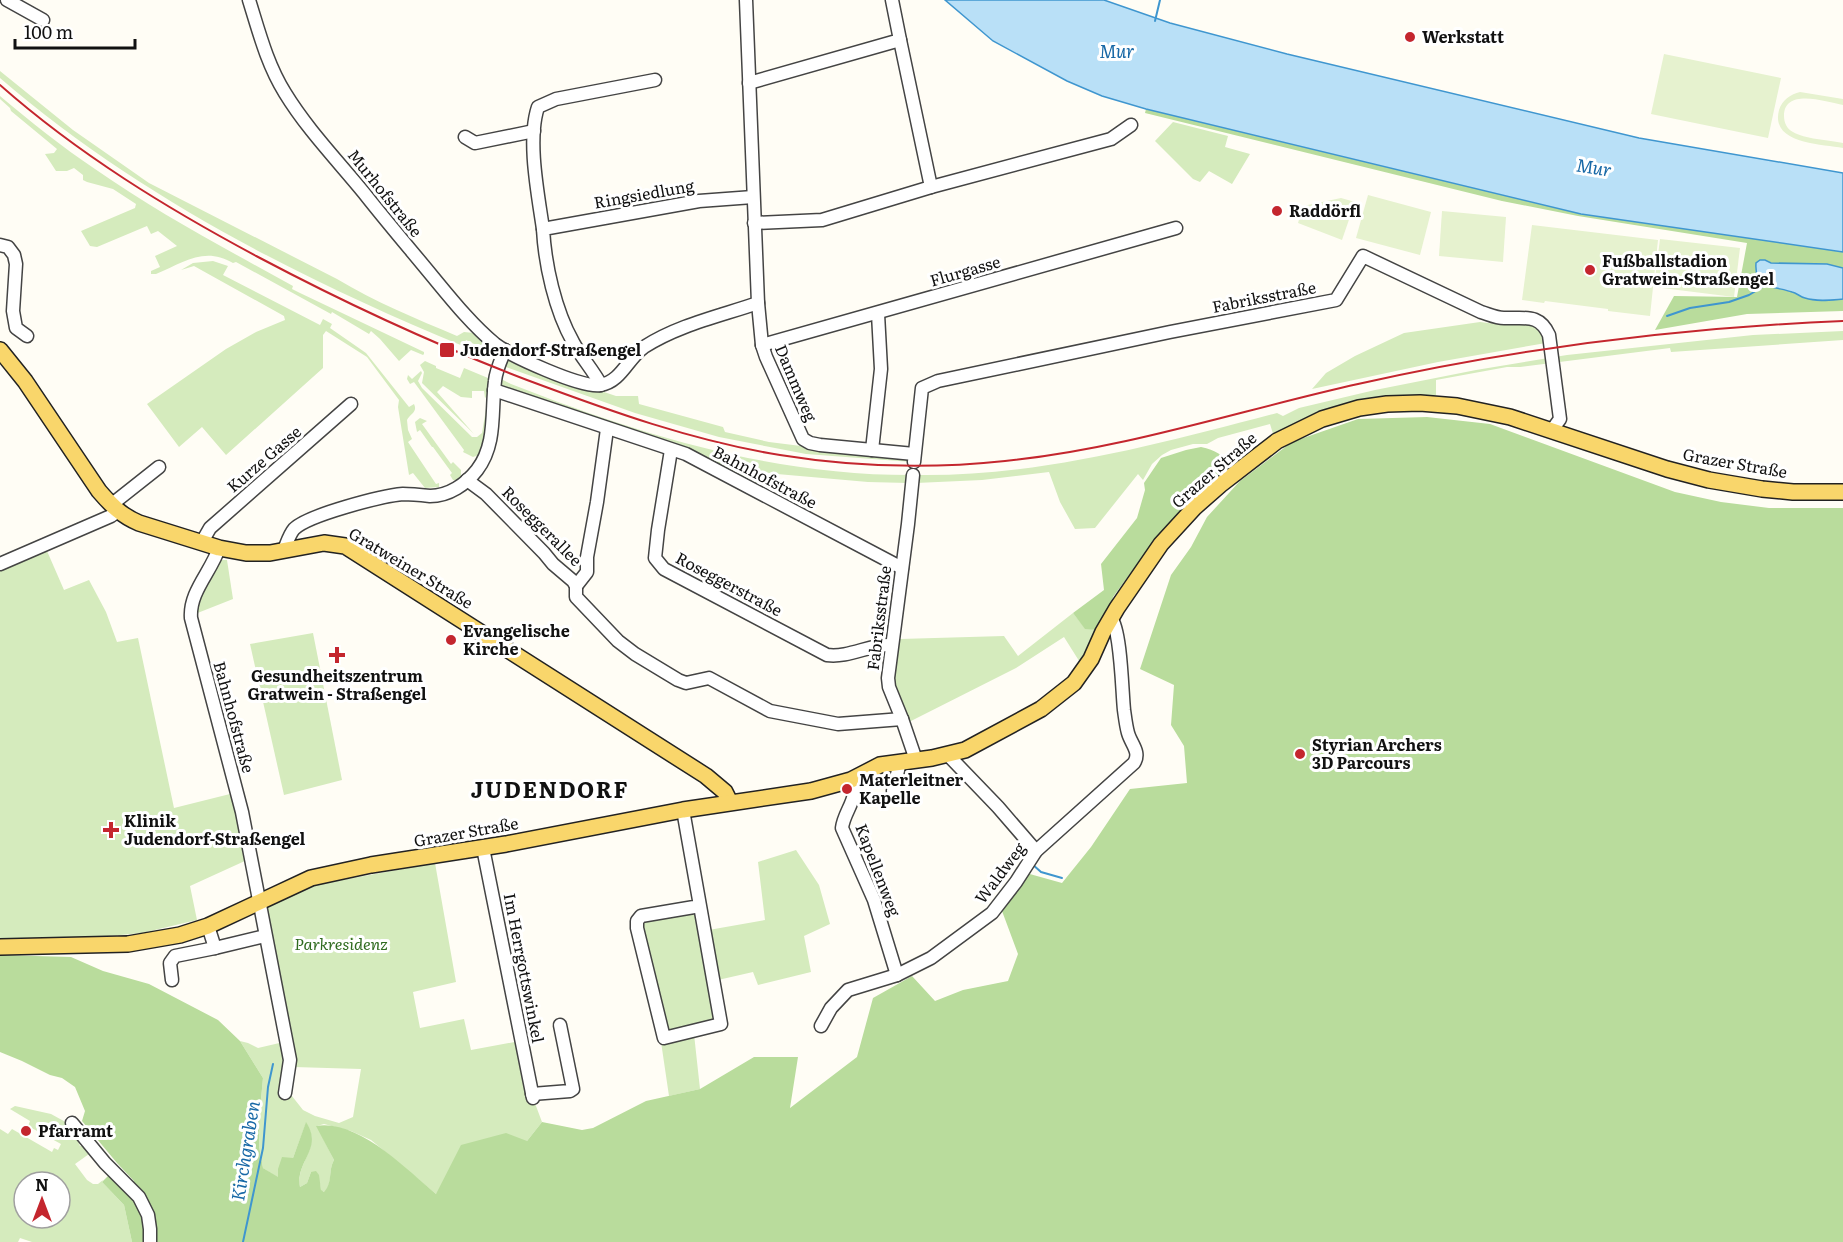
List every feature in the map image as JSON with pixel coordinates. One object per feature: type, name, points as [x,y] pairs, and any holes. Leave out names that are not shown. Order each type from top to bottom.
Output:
[{"type":"main road","name":"Gratweiner Straße","points":[[0,350],[25,381],[99,490],[115,508],[139,523],[219,548],[253,554],[324,543],[338,544],[351,549],[706,776],[718,785],[730,802]]},
{"type":"main road","name":"Grazer Straße","points":[[0,947],[128,944],[180,935],[208,926],[311,878],[683,810],[811,791],[851,780],[880,765],[948,755],[980,743],[1041,709],[1074,683],[1085,669],[1111,618],[1161,544],[1195,507],[1277,441],[1322,420],[1359,408],[1420,403],[1488,411],[1667,469],[1709,480],[1794,492],[1843,492]]},
{"type":"street","points":[[6,0],[43,20]]},
{"type":"street","name":"Murhofstraße","points":[[249,0],[267,58],[284,92],[456,304],[494,343],[505,350]]},
{"type":"street","points":[[284,550],[295,528],[320,514],[399,495],[445,494],[467,480],[481,464],[488,448],[496,375],[505,350],[576,381],[601,385],[615,378],[641,349],[663,337],[690,325],[758,303],[746,0]]},
{"type":"street","points":[[892,0],[931,187]]},
{"type":"street","points":[[749,83],[900,40]]},
{"type":"street","points":[[601,385],[573,342],[563,318],[544,253],[537,183],[534,118],[538,107],[556,99],[655,80]]},
{"type":"street","points":[[754,223],[822,220],[931,187],[1111,139],[1131,125]]},
{"type":"street","points":[[465,137],[475,142],[534,131]]},
{"type":"street","name":"Ringsiedlung","points":[[543,229],[699,201],[753,197]]},
{"type":"street","name":"Flurgasse","points":[[762,345],[1176,228]]},
{"type":"street","points":[[0,245],[8,248],[14,255],[16,264],[13,311],[16,328],[27,336]]},
{"type":"street","name":"Fabriksstraße","points":[[916,760],[889,687],[888,678],[922,388],[938,381],[1336,300],[1363,256],[1481,312],[1501,318],[1537,319],[1545,326],[1549,335],[1560,419],[1552,430]]},
{"type":"street","name":"Dammweg","points":[[758,303],[762,345],[780,392],[803,439],[815,445],[872,450],[914,464]]},
{"type":"street","points":[[872,450],[881,369],[878,314]]},
{"type":"street","name":"Bahnhofstraße","points":[[494,390],[686,454],[902,568]]},
{"type":"street","name":"Kurze Gasse","points":[[202,542],[210,528],[351,404]]},
{"type":"street","points":[[576,586],[587,572],[587,557],[607,429]]},
{"type":"street","name":"Roseggerstraße","points":[[671,450],[655,558],[664,569],[827,655],[836,656],[891,645]]},
{"type":"street","points":[[0,564],[111,516],[115,508],[159,467]]},
{"type":"street","name":"Roseggerallee","points":[[467,480],[486,494],[553,564],[573,581],[576,586],[576,597],[618,641],[678,680],[686,683],[709,678],[770,711],[838,724],[902,719]]},
{"type":"street","name":"Bahnhofstraße","points":[[219,548],[190,606],[191,618],[240,800],[260,901]]},
{"type":"street","name":"Waldweg","points":[[821,1026],[831,1008],[848,990],[897,975],[932,958],[992,914],[1021,876],[1036,851],[1134,763],[1137,758],[1136,751],[1128,734],[1116,637],[1111,618]]},
{"type":"street","points":[[948,755],[1036,851]]},
{"type":"street","points":[[893,791],[900,762]]},
{"type":"street","name":"Kapellenweg","points":[[851,780],[855,794],[842,828],[874,900],[897,975]]},
{"type":"street","points":[[683,810],[721,1024],[664,1038],[637,921],[641,916],[700,906]]},
{"type":"street","name":"Im Herrgottswinkel","points":[[483,848],[533,1096],[573,1089],[560,1025]]},
{"type":"street","points":[[260,901],[290,1059],[285,1093]]},
{"type":"street","points":[[208,926],[215,948]]},
{"type":"street","points":[[172,980],[170,963],[175,956],[265,936]]},
{"type":"street","points":[[72,1124],[105,1163],[139,1197],[148,1215],[150,1242]]},
{"type":"green space","points":[[1664,54],[1781,78],[1768,138],[1651,114]]},
{"type":"green space","points":[[0,71],[73,130],[149,183],[396,310],[457,336],[464,332],[474,333],[485,342],[482,350],[473,347],[474,344],[466,340],[463,346],[340,292],[221,230],[107,160],[0,78]]},
{"type":"green space","points":[[1800,92],[1843,99],[1843,105],[1808,98],[1798,99],[1786,107],[1784,116],[1788,127],[1803,136],[1843,143],[1843,148],[1799,140],[1782,130],[1778,121],[1780,106],[1787,98]]},
{"type":"green space","points":[[0,96],[71,152],[168,216],[293,286],[292,289],[424,354],[411,350],[399,361],[371,331],[369,334],[236,262],[203,256],[151,274],[151,271],[160,267],[155,256],[177,246],[158,231],[151,234],[147,226],[97,247],[90,246],[81,231],[135,208],[136,204],[113,189],[83,180],[83,175],[74,168],[67,171],[56,171],[45,154],[54,153],[57,149],[11,111]]},
{"type":"green space","points":[[1146,109],[1581,214],[1843,252],[1843,311],[1747,314],[1655,330],[1674,296],[1737,297],[1747,243],[1578,216],[1502,201],[1145,113]]},
{"type":"green space","points":[[1173,122],[1228,136],[1225,147],[1250,154],[1232,184],[1209,171],[1200,182],[1193,179],[1155,141]]},
{"type":"green space","points":[[1368,195],[1431,212],[1420,255],[1356,238]]},
{"type":"green space","points":[[1341,198],[1355,202],[1342,240],[1298,223],[1303,206]]},
{"type":"green space","points":[[1442,211],[1506,217],[1503,262],[1439,256]]},
{"type":"green space","name":"Fußballstadion Gratwein-Straßengel","points":[[1532,225],[1658,240],[1650,316],[1545,301],[1544,303],[1522,300]]},
{"type":"green space","points":[[1660,239],[1740,248],[1734,297],[1654,287]]},
{"type":"green space","points":[[213,261],[228,266],[223,275],[320,325],[323,319],[332,324],[330,328],[366,353],[409,407],[414,404],[414,411],[407,420],[412,439],[408,442],[436,484],[439,483],[439,487],[425,488],[413,473],[409,475],[398,407],[399,400],[367,357],[326,331],[323,335],[323,368],[226,455],[202,427],[179,447],[147,404],[226,349],[256,332],[285,320],[284,316],[194,266],[181,270],[193,263]]},
{"type":"green space","points":[[1480,322],[1496,324],[1536,322],[1546,343],[1438,362],[1312,389],[1326,373],[1355,356],[1404,333]]},
{"type":"green space","points":[[1843,331],[1843,340],[1671,352],[1670,348],[1507,367],[1436,380],[1436,395],[1429,398],[1404,399],[1274,437],[1270,424],[1218,438],[1207,444],[1193,444],[1171,450],[1152,464],[1143,480],[1138,474],[1095,528],[1075,529],[1060,502],[1049,472],[982,480],[916,483],[915,475],[1007,471],[1098,456],[1277,413],[1283,416],[1299,408],[1375,390],[1567,355],[1753,335]]},
{"type":"green space","points":[[511,360],[604,389],[604,392],[616,396],[638,396],[639,404],[723,427],[725,432],[769,442],[904,455],[912,462],[806,454],[719,437],[635,413],[503,366]]},
{"type":"green space","points":[[425,361],[460,378],[464,368],[488,378],[488,395],[485,398],[484,391],[472,391],[472,398],[461,397],[443,386],[437,392],[474,434],[422,383],[424,372],[420,365]]},
{"type":"green space","points":[[421,371],[418,381],[422,388],[472,437],[477,437],[482,433],[487,409],[479,455],[473,457],[463,452],[464,450],[414,382],[410,384],[407,379],[408,375],[412,379]]},
{"type":"green space","points":[[499,378],[609,420],[707,449],[807,468],[911,475],[908,483],[868,482],[762,472],[756,485],[742,476],[501,388]]},
{"type":"green space","points":[[1427,417],[1490,424],[1675,492],[1721,502],[1769,508],[1843,508],[1843,1242],[132,1242],[124,1205],[102,1182],[110,1174],[125,1189],[134,1181],[82,1121],[85,1111],[75,1087],[62,1078],[50,1075],[0,1052],[0,955],[71,957],[103,971],[149,984],[218,1020],[240,1041],[263,1078],[259,1146],[263,1168],[278,1177],[282,1157],[293,1158],[306,1122],[311,1131],[312,1140],[311,1148],[301,1170],[300,1187],[307,1183],[311,1172],[316,1171],[319,1175],[321,1190],[324,1192],[329,1185],[334,1160],[316,1126],[332,1126],[365,1138],[396,1160],[436,1194],[461,1145],[506,1133],[527,1141],[542,1122],[582,1130],[593,1128],[646,1101],[700,1089],[754,1057],[798,1057],[790,1108],[857,1057],[873,998],[912,976],[935,1001],[963,990],[1008,981],[1018,954],[1002,911],[1019,871],[1062,883],[1091,847],[1130,789],[1187,783],[1184,746],[1171,725],[1174,685],[1140,669],[1171,575],[1191,547],[1207,517],[1240,481],[1292,442],[1358,419]]},
{"type":"green space","points":[[420,418],[427,421],[422,424],[451,464],[453,462],[461,470],[458,480],[453,480],[450,475],[452,473],[433,447],[420,430],[417,432],[415,422]]},
{"type":"green space","points":[[1201,447],[1218,454],[1233,466],[1156,538],[1113,597],[1111,608],[1098,630],[1085,629],[1073,613],[1104,590],[1101,564],[1137,518],[1145,490],[1144,483],[1161,458]]},
{"type":"green space","points":[[47,551],[64,590],[89,580],[106,612],[117,642],[138,638],[174,808],[234,793],[247,860],[190,886],[197,920],[142,933],[88,938],[0,940],[0,569]]},
{"type":"green space","points":[[220,560],[227,560],[233,599],[195,614],[201,588]]},
{"type":"green space","points":[[1073,613],[1085,628],[1098,630],[1081,664],[1064,637],[1016,668],[909,722],[891,686],[897,642],[900,639],[1004,636],[1018,656]]},
{"type":"green space","points":[[313,633],[342,780],[284,795],[250,644]]},
{"type":"green space","points":[[796,850],[819,885],[830,924],[804,936],[811,972],[758,985],[753,972],[718,980],[726,1026],[694,1034],[700,1089],[669,1096],[655,1001],[641,941],[643,918],[698,908],[703,931],[765,920],[758,862]]},
{"type":"green space","name":"Parkresidenz","points":[[435,863],[456,982],[413,992],[420,1028],[464,1019],[471,1050],[520,1041],[533,1098],[542,1122],[527,1141],[436,1194],[371,1140],[351,1131],[324,1124],[317,1126],[334,1160],[329,1185],[325,1192],[321,1191],[320,1184],[311,1172],[307,1183],[300,1187],[301,1170],[312,1140],[306,1123],[293,1158],[278,1178],[263,1168],[259,1146],[263,1078],[240,1041],[258,1048],[288,1041],[266,906],[291,893],[315,885]],"holes":[[[294,1067],[361,1069],[353,1117],[339,1123],[303,1110],[288,1091]]]},
{"type":"green space","points":[[15,1106],[51,1114],[71,1125],[80,1146],[89,1154],[75,1164],[93,1184],[98,1184],[103,1180],[102,1182],[124,1205],[132,1242],[32,1242],[20,1238],[18,1242],[0,1242],[0,1129],[8,1134],[12,1129],[52,1152],[54,1148],[58,1150],[61,1144],[28,1126],[30,1121],[10,1109]]},
{"type":"water","name":"Mur","points":[[945,0],[1104,0],[1170,23],[1287,54],[1639,138],[1843,173],[1843,252],[1581,214],[1146,109],[1102,96],[1067,81],[993,41]]},
{"type":"water","points":[[1760,260],[1771,263],[1827,264],[1843,268],[1843,299],[1810,299],[1767,285],[1762,282],[1756,272],[1756,263]]},
{"type":"waterway","points":[[1155,21],[1160,0]]},
{"type":"waterway","points":[[1667,316],[1690,308],[1729,302],[1749,295],[1769,283]]},
{"type":"waterway","points":[[1032,864],[1041,872],[1062,878]]},
{"type":"waterway","name":"Kirchgraben","points":[[243,1242],[263,1148],[268,1087],[273,1064]]},
{"type":"railway","points":[[0,85],[92,157],[158,200],[260,258],[392,323],[493,367],[621,414],[715,442],[808,459],[892,466],[1005,461],[1094,448],[1314,394],[1478,360],[1660,335],[1843,321]]},
{"type":"place","name":"Werkstatt","points":[[1410,37]]},
{"type":"place","name":"Raddörfl","points":[[1277,211]]},
{"type":"place","name":"Fußballstadion Gratwein-Straßengel","points":[[1590,270]]},
{"type":"place","name":"Judendorf-Straßengel","points":[[447,350]]},
{"type":"place","name":"Evangelische Kirche","points":[[451,640]]},
{"type":"place","name":"Gesundheitszentrum Gratwein - Straßengel","points":[[337,655]]},
{"type":"place","name":"Styrian Archers 3D Parcours","points":[[1300,754]]},
{"type":"place","name":"Materleitner Kapelle","points":[[847,789]]},
{"type":"place","name":"Klinik Judendorf-Straßengel","points":[[111,830]]},
{"type":"place","name":"Pfarramt","points":[[26,1131]]},
{"type":"district","name":"JUDENDORF","points":[[550,790]]}]
